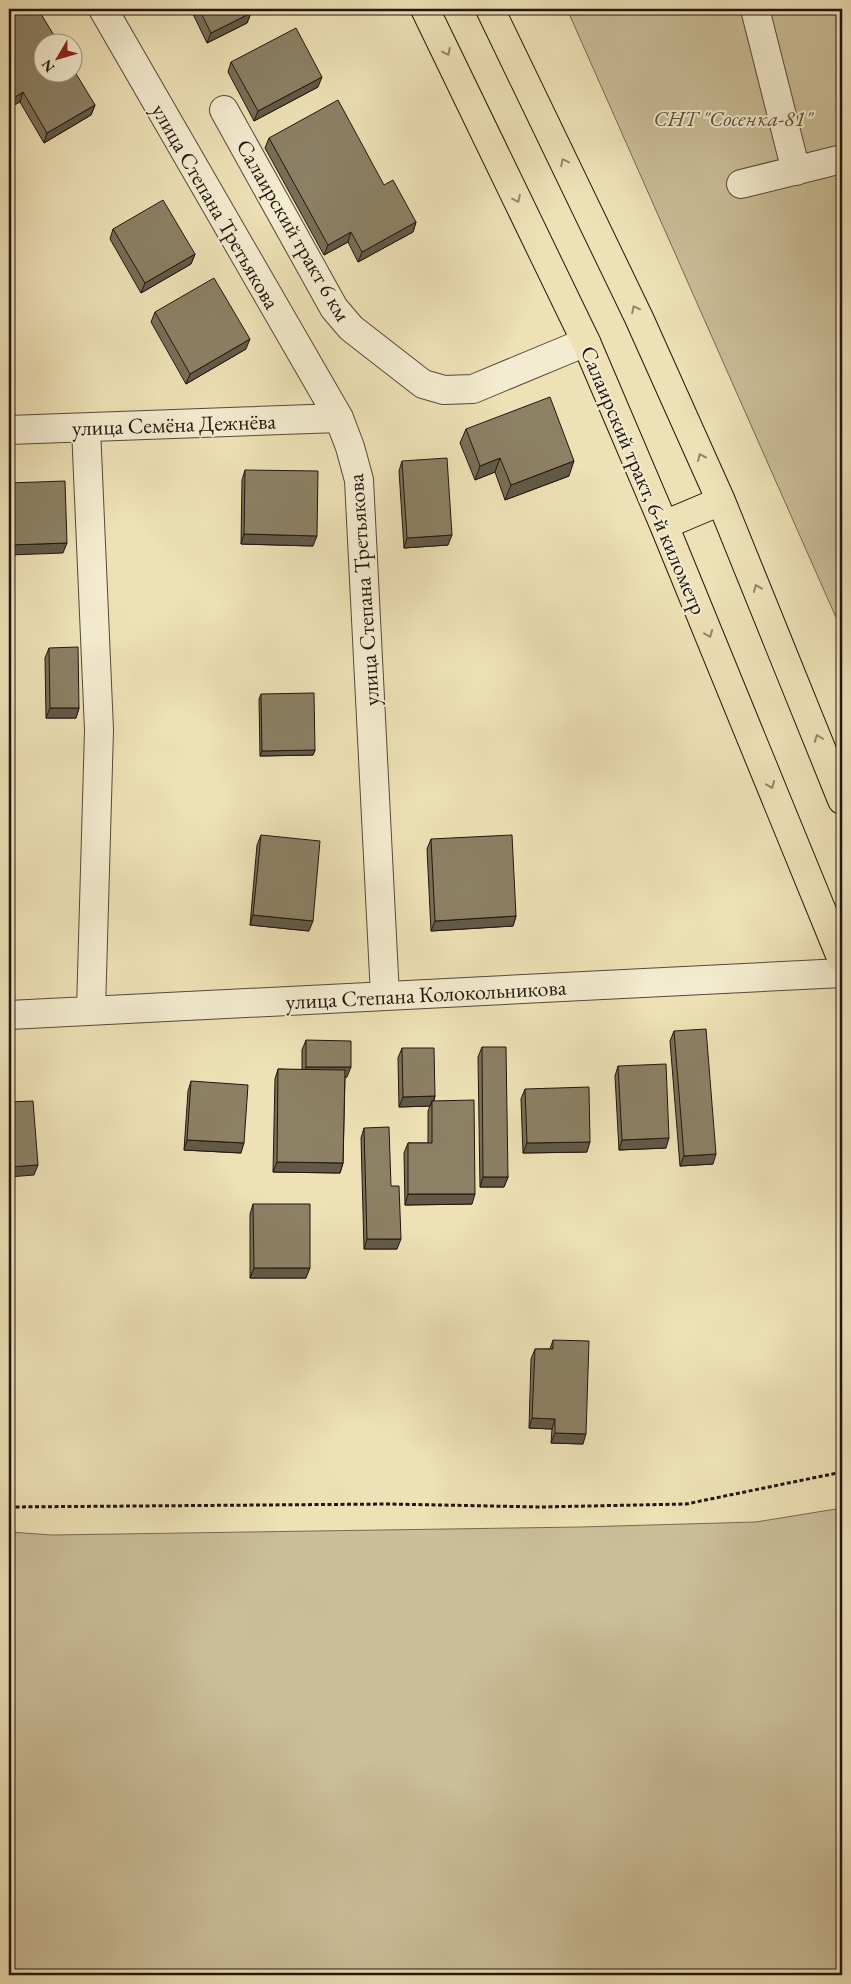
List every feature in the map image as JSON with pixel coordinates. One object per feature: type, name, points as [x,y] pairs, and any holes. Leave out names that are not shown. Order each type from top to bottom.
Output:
[{"type":"highway","name":"Салаирский тракт, 6-й километр","points":[[425,9],[586,342],[664,525],[842,960]]},
{"type":"highway","points":[[490,9],[639,318],[722,501],[842,800]]},
{"type":"highway","points":[[664,525],[722,501]]},
{"type":"street","name":"улица Степана Третьякова","points":[[103,9],[339,418],[350,447],[359,480],[385,996]]},
{"type":"street","points":[[754,9],[796,171]]},
{"type":"street","name":"Салаирский тракт 6 км","points":[[224,110],[334,308],[351,328],[422,384],[444,390],[473,389],[586,342]]},
{"type":"street","points":[[741,184],[842,159]]},
{"type":"street","name":"улица Семёна Дежнёва","points":[[9,430],[339,418]]},
{"type":"street","points":[[86,428],[99,730],[92,1010]]},
{"type":"street","name":"улица Степана Колокольникова","points":[[9,1015],[842,973]]},
{"type":"path","points":[[9,1508],[381,1504],[540,1507],[686,1504],[842,1472]]},
{"type":"green space","name":"СНТ \"Сосенка-81\"","points":[[567,9],[842,9],[842,631]]},
{"type":"green space","points":[[842,1508],[842,1975],[9,1975],[9,1532],[52,1535],[580,1527],[756,1522]]},
{"type":"building","points":[[9,9],[38,9],[52,32],[32,32],[32,82],[81,82],[95,105],[47,133],[23,92],[9,101]]},
{"type":"building","points":[[199,9],[249,9],[251,13],[211,33]]},
{"type":"building","points":[[296,28],[322,77],[258,111],[231,62]]},
{"type":"building","points":[[338,100],[384,185],[393,180],[416,222],[362,252],[351,232],[328,245],[269,138]]},
{"type":"building","points":[[163,200],[195,254],[145,283],[113,229]]},
{"type":"building","points":[[214,278],[250,339],[190,374],[155,312]]},
{"type":"building","points":[[550,397],[574,461],[511,485],[500,458],[480,466],[466,429]]},
{"type":"building","points":[[447,458],[452,535],[407,538],[402,461]]},
{"type":"building","points":[[245,470],[318,471],[317,536],[244,534]]},
{"type":"building","points":[[65,481],[67,543],[9,545],[9,483]]},
{"type":"building","points":[[78,647],[79,708],[50,708],[49,648]]},
{"type":"building","points":[[314,693],[315,750],[262,751],[261,694]]},
{"type":"building","points":[[261,835],[320,841],[313,921],[253,915]]},
{"type":"building","points":[[512,835],[516,916],[435,921],[431,839]]},
{"type":"building","points":[[706,1029],[716,1154],[684,1156],[674,1031]]},
{"type":"building","points":[[306,1040],[351,1041],[351,1067],[306,1067]]},
{"type":"building","points":[[482,1047],[506,1047],[508,1177],[483,1177]]},
{"type":"building","points":[[402,1048],[434,1048],[435,1096],[403,1097]]},
{"type":"building","points":[[666,1064],[669,1138],[622,1140],[618,1066]]},
{"type":"building","points":[[278,1069],[345,1070],[343,1163],[277,1162]]},
{"type":"building","points":[[191,1081],[248,1085],[244,1143],[187,1140]]},
{"type":"building","points":[[589,1087],[590,1142],[527,1143],[525,1089]]},
{"type":"building","points":[[474,1100],[475,1194],[408,1194],[408,1143],[432,1143],[432,1101]]},
{"type":"building","points":[[33,1101],[38,1165],[9,1167],[9,1102]]},
{"type":"building","points":[[389,1127],[391,1186],[399,1186],[401,1239],[367,1239],[364,1128]]},
{"type":"building","points":[[253,1204],[310,1204],[310,1268],[254,1268]]},
{"type":"building","points":[[553,1340],[589,1341],[586,1434],[555,1433],[555,1419],[532,1418],[535,1349],[553,1349]]}]
